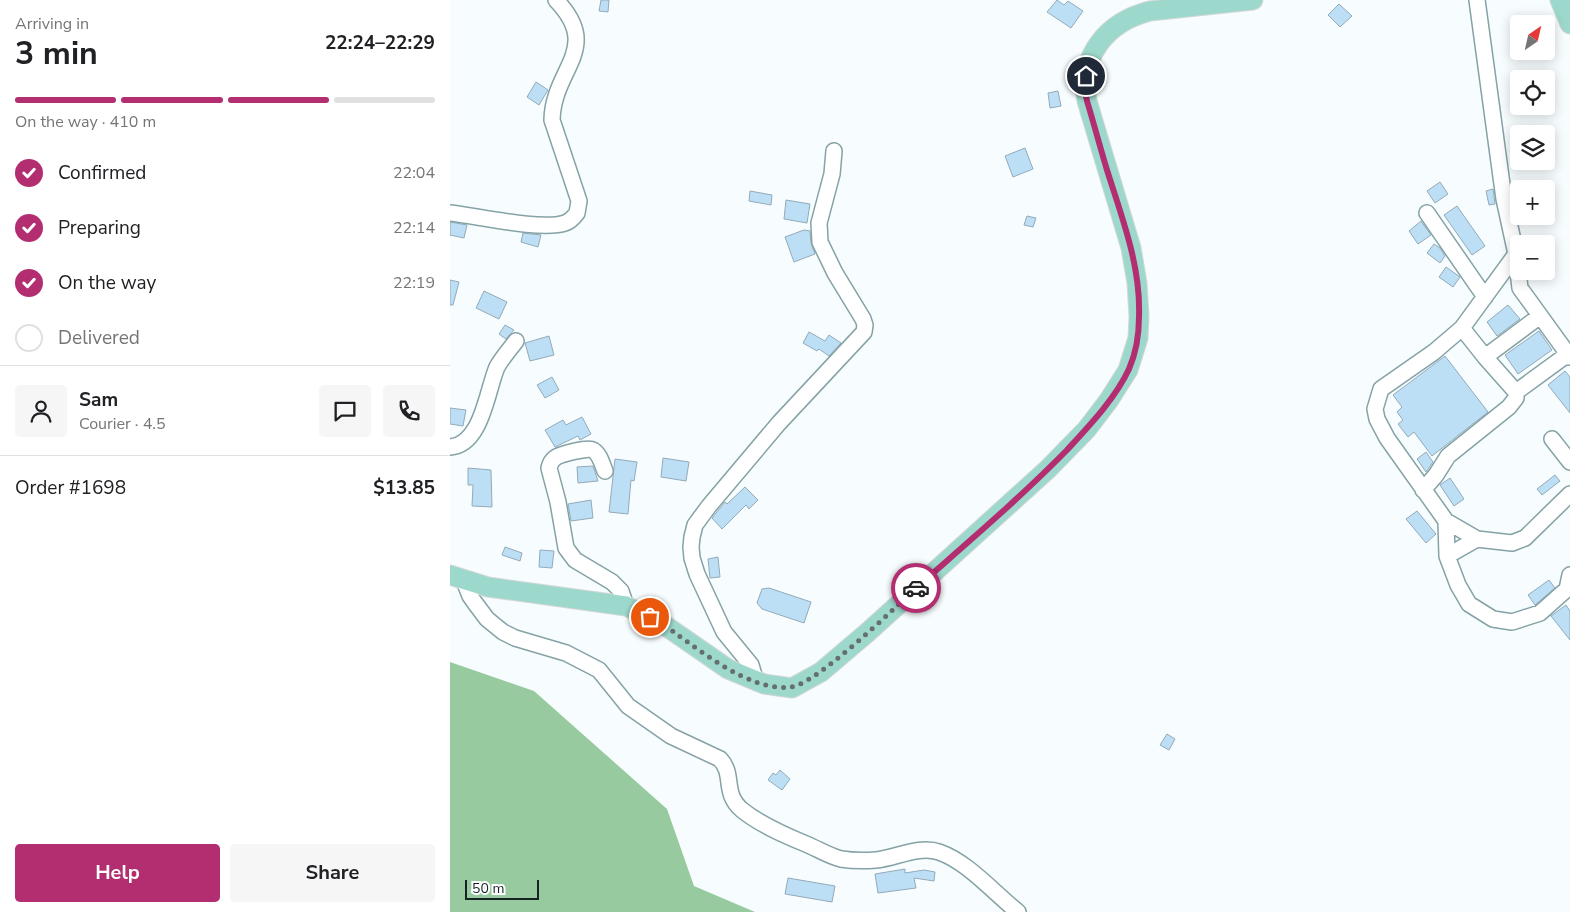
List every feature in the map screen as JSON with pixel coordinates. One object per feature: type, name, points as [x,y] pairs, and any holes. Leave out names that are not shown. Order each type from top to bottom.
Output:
[{"type":"main road","points":[[457,578],[488,587],[626,606],[660,622],[728,669],[756,682],[792,688],[821,672],[1016,500],[1087,429],[1109,400],[1128,370],[1138,338],[1137,283],[1131,248],[1084,86],[1090,60],[1106,34],[1121,22],[1150,11],[1253,0]]},
{"type":"main road","points":[[1560,0],[1570,24]]},
{"type":"street","points":[[450,213],[538,225],[567,222],[577,213],[579,201],[552,120],[556,96],[577,44],[576,30],[566,12],[556,0]]},
{"type":"street","points":[[1477,0],[1504,199],[1512,235]]},
{"type":"street","points":[[756,682],[751,665],[724,632],[702,588],[692,558],[692,537],[695,525],[709,506],[779,423],[864,332],[865,324],[863,319],[835,273],[819,236],[819,223],[830,180],[834,151]]},
{"type":"street","points":[[1427,213],[1485,297]]},
{"type":"street","points":[[1510,262],[1462,328],[1434,352],[1381,389],[1375,408],[1377,419],[1387,438],[1446,521],[1477,539],[1512,543],[1525,538],[1570,494]]},
{"type":"street","points":[[1516,392],[1569,356],[1520,288],[1519,280]]},
{"type":"street","points":[[1484,357],[1540,316]]},
{"type":"street","points":[[1424,490],[1448,456],[1509,407],[1516,398],[1516,392],[1484,357],[1462,328]]},
{"type":"street","points":[[450,447],[456,447],[463,443],[472,434],[484,408],[498,366],[516,341]]},
{"type":"street","points":[[1552,438],[1570,462]]},
{"type":"street","points":[[606,471],[598,454],[588,448],[555,457],[550,463],[549,468],[558,502],[566,548],[575,560],[612,582],[620,591],[626,606]]},
{"type":"street","points":[[1446,521],[1447,556],[1458,585],[1470,604],[1494,619],[1512,622],[1540,613],[1569,586]]},
{"type":"street","points":[[1447,556],[1477,539]]},
{"type":"street","points":[[457,578],[480,610],[503,632],[515,638],[566,654],[599,670],[628,706],[671,736],[720,759],[727,771],[732,798],[751,817],[787,836],[828,854],[845,859],[878,860],[926,850],[938,851],[970,871],[1018,912]]},
{"type":"green space","points":[[450,662],[534,691],[667,809],[694,886],[755,912],[450,912]]},
{"type":"building","points":[[601,0],[609,0],[608,12],[599,11]]},
{"type":"building","points":[[1057,0],[1064,5],[1068,1],[1083,11],[1071,28],[1047,12]]},
{"type":"building","points":[[1339,4],[1352,16],[1340,27],[1328,15]]},
{"type":"building","points":[[536,82],[548,90],[539,105],[527,97]]},
{"type":"building","points":[[1058,91],[1061,106],[1050,108],[1048,93]]},
{"type":"building","points":[[1025,148],[1033,169],[1013,177],[1005,156]]},
{"type":"building","points":[[1440,182],[1448,194],[1435,203],[1427,191]]},
{"type":"building","points":[[1493,189],[1495,204],[1489,205],[1486,191]]},
{"type":"building","points":[[750,191],[772,195],[771,205],[749,201]]},
{"type":"building","points":[[786,200],[810,204],[807,223],[784,219]]},
{"type":"building","points":[[1457,206],[1485,246],[1472,255],[1444,215]]},
{"type":"building","points":[[1027,216],[1036,218],[1033,227],[1024,225]]},
{"type":"building","points":[[1421,221],[1431,235],[1418,244],[1409,231]]},
{"type":"building","points":[[450,222],[467,225],[464,238],[450,235]]},
{"type":"building","points":[[804,230],[810,231],[811,243],[815,254],[794,262],[785,237]]},
{"type":"building","points":[[523,233],[541,235],[538,247],[521,242]]},
{"type":"building","points":[[1434,244],[1440,248],[1445,256],[1440,263],[1427,253]]},
{"type":"building","points":[[1446,267],[1460,277],[1453,287],[1439,277]]},
{"type":"building","points":[[450,280],[459,282],[453,305],[450,305]]},
{"type":"building","points":[[484,291],[507,302],[499,319],[476,308]]},
{"type":"building","points":[[1508,305],[1520,319],[1497,336],[1487,322]]},
{"type":"building","points":[[505,325],[514,330],[506,339],[499,334]]},
{"type":"building","points":[[1539,331],[1552,350],[1518,374],[1505,355]]},
{"type":"building","points":[[809,332],[825,341],[829,335],[841,343],[829,356],[819,349],[817,351],[803,343]]},
{"type":"building","points":[[549,336],[554,355],[530,361],[525,343]]},
{"type":"building","points":[[1445,356],[1488,412],[1432,456],[1414,432],[1408,437],[1398,424],[1403,420],[1397,412],[1402,407],[1393,395]]},
{"type":"building","points":[[1565,371],[1570,377],[1570,413],[1548,385]]},
{"type":"building","points":[[552,377],[559,390],[545,398],[537,385]]},
{"type":"building","points":[[450,408],[466,410],[463,426],[450,424]]},
{"type":"building","points":[[582,417],[591,434],[580,440],[578,436],[555,447],[545,430],[563,420],[566,425]]},
{"type":"building","points":[[1426,452],[1433,462],[1426,472],[1417,459]]},
{"type":"building","points":[[663,458],[689,462],[686,481],[661,477]]},
{"type":"building","points":[[615,459],[637,462],[634,481],[631,480],[628,514],[609,512]]},
{"type":"building","points":[[593,466],[598,481],[578,483],[577,467]]},
{"type":"building","points":[[468,468],[491,470],[492,507],[472,506],[473,485],[468,485]]},
{"type":"building","points":[[1555,475],[1560,481],[1542,495],[1537,489]]},
{"type":"building","points":[[1450,478],[1464,499],[1454,506],[1440,485]]},
{"type":"building","points":[[745,487],[758,500],[749,509],[746,505],[722,529],[712,518],[725,502],[727,504]]},
{"type":"building","points":[[591,500],[593,518],[571,521],[568,504]]},
{"type":"building","points":[[1417,511],[1436,534],[1426,543],[1406,519]]},
{"type":"building","points":[[505,547],[522,553],[520,561],[502,555]]},
{"type":"building","points":[[540,550],[554,551],[552,568],[539,567]]},
{"type":"building","points":[[718,557],[720,577],[710,578],[708,559]]},
{"type":"building","points":[[1549,580],[1555,588],[1535,605],[1528,595]]},
{"type":"building","points":[[769,588],[811,602],[804,623],[762,609],[757,603],[762,589]]},
{"type":"building","points":[[1566,605],[1570,611],[1570,640],[1551,616]]},
{"type":"building","points":[[1167,734],[1175,739],[1169,750],[1160,745]]},
{"type":"building","points":[[780,770],[790,779],[782,790],[768,780],[773,773],[776,775]]},
{"type":"building","points":[[905,869],[905,873],[924,870],[935,872],[934,881],[914,878],[916,888],[878,893],[875,874]]},
{"type":"building","points":[[788,878],[835,886],[832,902],[785,894]]},
{"type":"way so far","points":[[650,617],[728,669],[764,684],[792,688],[821,672],[916,588]]},
{"type":"route","points":[[916,588],[1010,506],[1087,429],[1120,383],[1128,370],[1134,353],[1138,338],[1139,316],[1137,283],[1131,248],[1087,101],[1084,86],[1086,76]]}]
